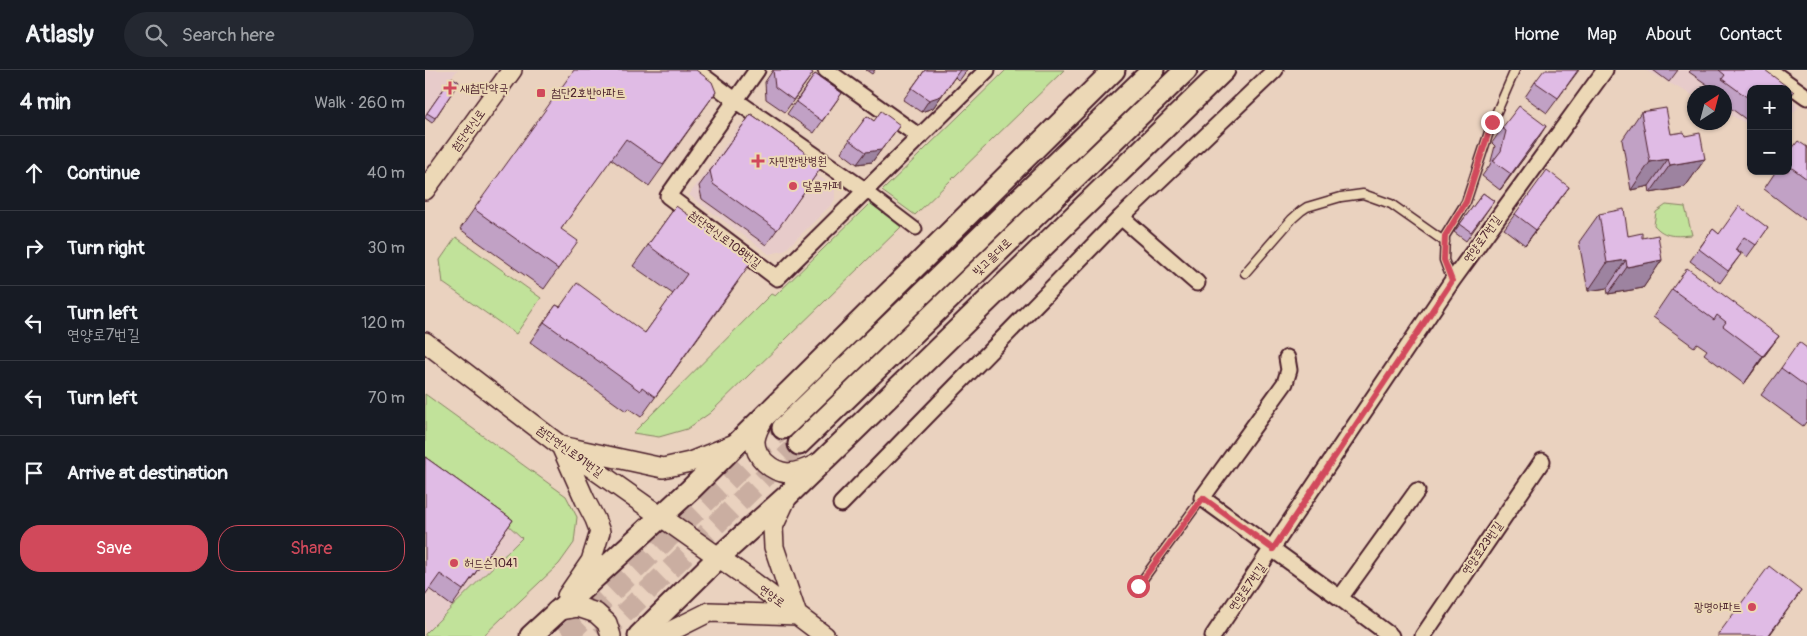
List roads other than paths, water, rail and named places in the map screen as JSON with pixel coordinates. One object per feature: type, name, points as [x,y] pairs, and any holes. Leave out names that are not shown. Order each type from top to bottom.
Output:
[{"type":"main road","points":[[531,636],[662,517],[1114,70]]},
{"type":"main road","name":"빛고을대로","points":[[783,428],[1153,70]]},
{"type":"main road","name":"빛고을대로","points":[[799,444],[1186,70]]},
{"type":"main road","points":[[639,636],[719,557],[787,496],[1224,70]]},
{"type":"street","name":"첨단연신로","points":[[425,190],[512,70]]},
{"type":"street","points":[[695,70],[916,228]]},
{"type":"street","name":"첨단연신로108번길","points":[[757,70],[668,196],[777,278],[987,70]]},
{"type":"street","points":[[826,70],[920,137]]},
{"type":"street","points":[[841,504],[1121,217],[1275,70]]},
{"type":"street","name":"연양로7번길","points":[[1213,636],[1452,281],[1605,70]]},
{"type":"street","points":[[1769,70],[1807,97]]},
{"type":"street","points":[[1121,217],[1197,283]]},
{"type":"street","name":"첨단연신로91번길","points":[[425,342],[561,446],[719,557]]},
{"type":"street","points":[[1287,358],[1289,370],[1285,383],[1203,498],[1391,636]]},
{"type":"street","points":[[767,413],[755,441],[758,453],[765,463],[775,470],[788,473],[803,470],[822,462]]},
{"type":"street","points":[[561,446],[663,468],[690,462],[738,442]]},
{"type":"street","points":[[557,612],[591,561],[600,532],[561,446]]},
{"type":"street","name":"연양로23번길","points":[[1423,636],[1542,461]]},
{"type":"street","points":[[1340,598],[1417,491]]},
{"type":"street","points":[[661,636],[709,612],[797,615],[774,548],[773,527],[787,496]]},
{"type":"street","name":"연양로","points":[[719,557],[825,636]]},
{"type":"street","points":[[557,612],[578,607],[597,613],[607,623],[611,636]]},
{"type":"lane","points":[[1452,281],[1444,260],[1445,236],[1466,202],[1492,122],[1515,70]]},
{"type":"lane","points":[[1245,273],[1301,211],[1307,207],[1341,197],[1363,194],[1391,204],[1445,242]]},
{"type":"lane","points":[[1138,586],[1203,498]]},
{"type":"tunnel","points":[[566,636],[783,428]]},
{"type":"tunnel","points":[[601,636],[799,444]]},
{"type":"place","name":"새첨단약국","points":[[450,88]]},
{"type":"place","name":"첨단2호반아파트","points":[[541,93]]},
{"type":"place","name":"자민한방병원","points":[[758,161]]},
{"type":"place","name":"달콤카페","points":[[793,186]]},
{"type":"place","name":"허드슨1041","points":[[454,563]]},
{"type":"place","name":"광명아파트","points":[[1752,607]]}]
